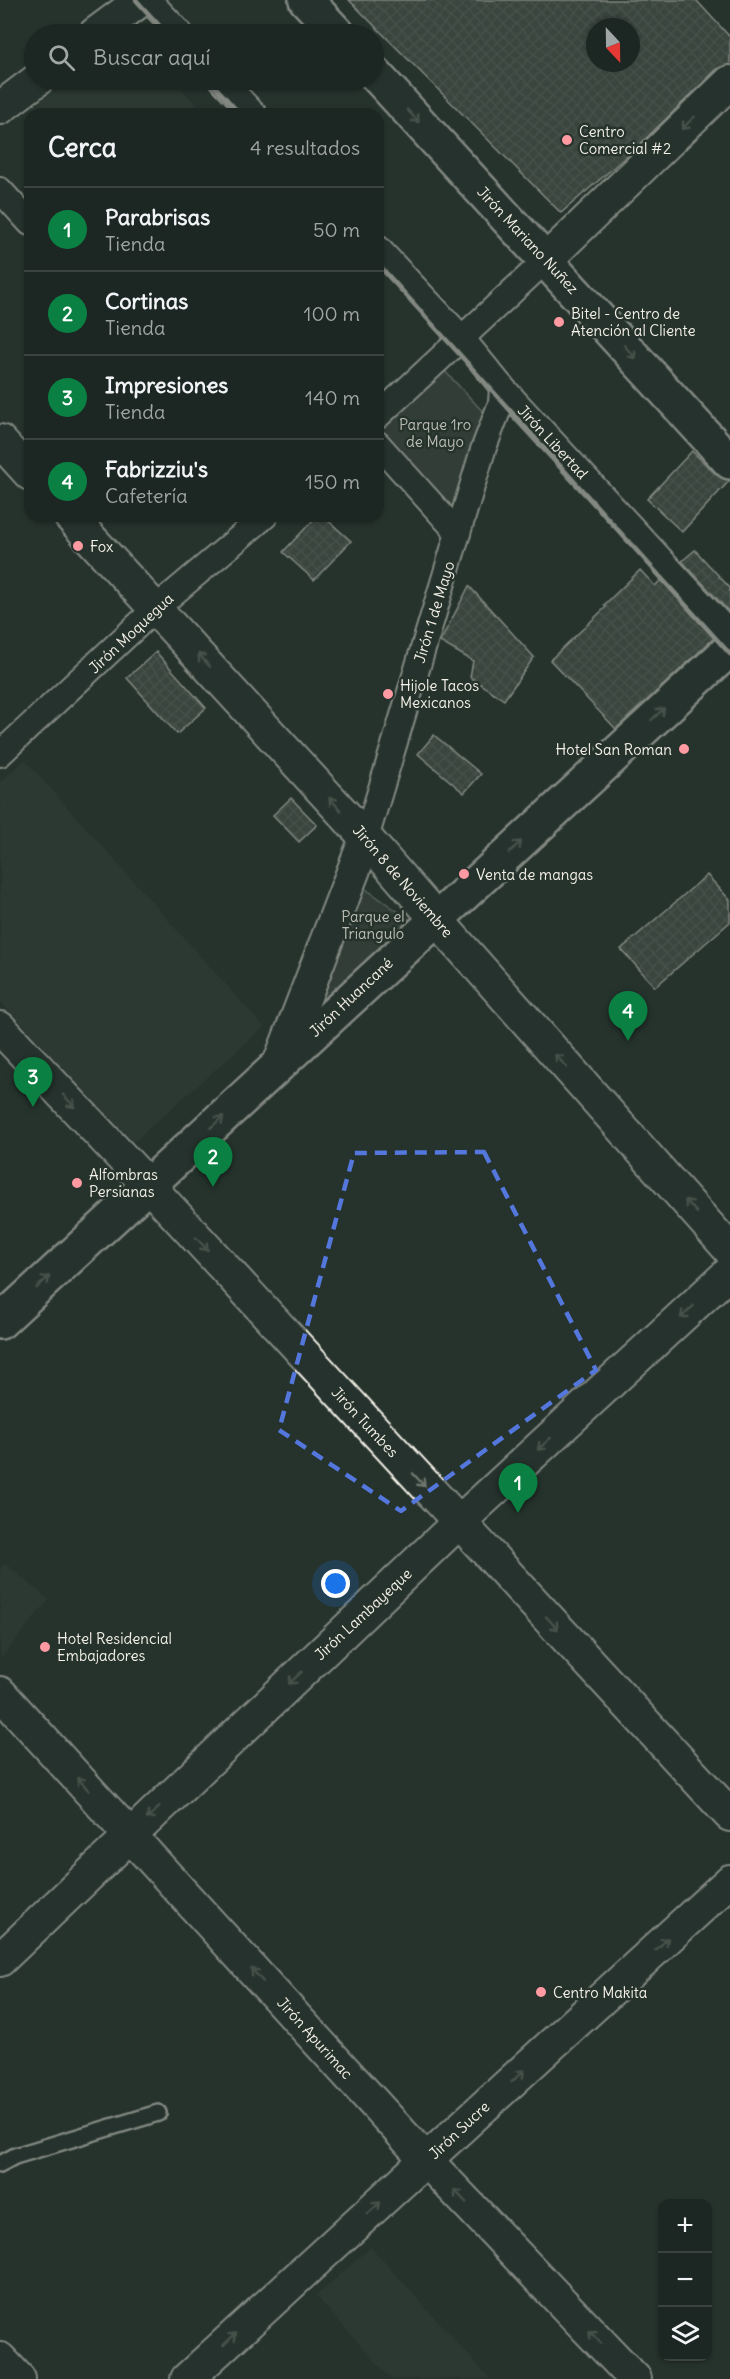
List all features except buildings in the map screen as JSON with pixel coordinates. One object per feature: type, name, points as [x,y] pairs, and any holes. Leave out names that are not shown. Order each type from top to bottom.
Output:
[{"type":"street","points":[[109,24],[141,0]]},
{"type":"street","points":[[149,0],[172,24]]},
{"type":"street","points":[[306,0],[329,24]]},
{"type":"street","points":[[384,410],[546,260],[730,82]]},
{"type":"street","name":"Jirón Mariano Nuñez","points":[[384,84],[730,462]]},
{"type":"street","points":[[0,108],[24,90]]},
{"type":"street","points":[[231,90],[248,108]]},
{"type":"street","points":[[0,190],[24,217]]},
{"type":"street","name":"Jirón Libertad","points":[[384,254],[462,338],[728,652]]},
{"type":"street","name":"Jirón 1 de Mayo","points":[[366,838],[483,450],[501,403],[502,387]]},
{"type":"street","points":[[0,441],[24,467]]},
{"type":"street","points":[[384,451],[458,533]]},
{"type":"street","name":"Jirón 8 de Noviembre","points":[[76,522],[366,838],[436,920],[730,1250]]},
{"type":"street","name":"Jirón Moquegua","points":[[0,754],[156,608],[258,522]]},
{"type":"street","name":"Jirón Huancané","points":[[0,1322],[728,652]]},
{"type":"street","points":[[279,1064],[366,838]]},
{"type":"street","name":"Jirón Tumbes","points":[[0,1028],[730,1815]]},
{"type":"street","name":"Jirón Lambayeque","points":[[0,1960],[458,1523],[730,1272]]},
{"type":"street","name":"Jirón Apurimac","points":[[0,1693],[426,2160],[635,2379]]},
{"type":"street","name":"Jirón Sucre","points":[[187,2379],[730,1881]]},
{"type":"street","points":[[0,2359],[19,2379]]},
{"type":"lane","points":[[0,2163],[15,2156],[158,2113]]},
{"type":"highlighted area","points":[[484,1152],[596,1370],[401,1511],[279,1430],[354,1153]]},
{"type":"shaded area","points":[[54,90],[183,90],[200,108],[34,108]]},
{"type":"shaded area","points":[[25,760],[264,1027],[129,1146],[0,1001],[0,782]]},
{"type":"shaded area","points":[[5,1563],[49,1600],[2,1657],[0,1655],[0,1570]]},
{"type":"shaded area","points":[[371,2247],[490,2379],[391,2379],[316,2296]]},
{"type":"green space","name":"Parque 1ro de Mayo","points":[[441,367],[488,417],[456,523],[384,444],[384,419]]},
{"type":"green space","name":"Parque el Triangulo","points":[[360,885],[413,922],[317,1013]]},
{"type":"railway","points":[[136,0],[158,24]]},
{"type":"railway","points":[[218,90],[235,108]]},
{"type":"railway","points":[[384,271],[730,654]]},
{"type":"place","name":"Centro Comercial #2","points":[[567,140]]},
{"type":"place","name":"Bitel - Centro de Atención al Cliente","points":[[559,322]]},
{"type":"place","name":"Fox","points":[[78,546]]},
{"type":"place","name":"Hijole Tacos Mexicanos","points":[[388,694]]},
{"type":"place","name":"Hotel San Roman","points":[[684,749]]},
{"type":"place","name":"Venta de mangas","points":[[464,874]]},
{"type":"place","name":"Fabrizziu's","points":[[628,1041]]},
{"type":"place","name":"Impresiones","points":[[33,1107]]},
{"type":"place","name":"Alfombras Persianas","points":[[77,1183]]},
{"type":"place","name":"Cortinas","points":[[213,1187]]},
{"type":"place","name":"Parabrisas","points":[[518,1513]]},
{"type":"place","name":"Hotel Residencial Embajadores","points":[[45,1647]]},
{"type":"place","name":"Centro Makita","points":[[541,1992]]}]
